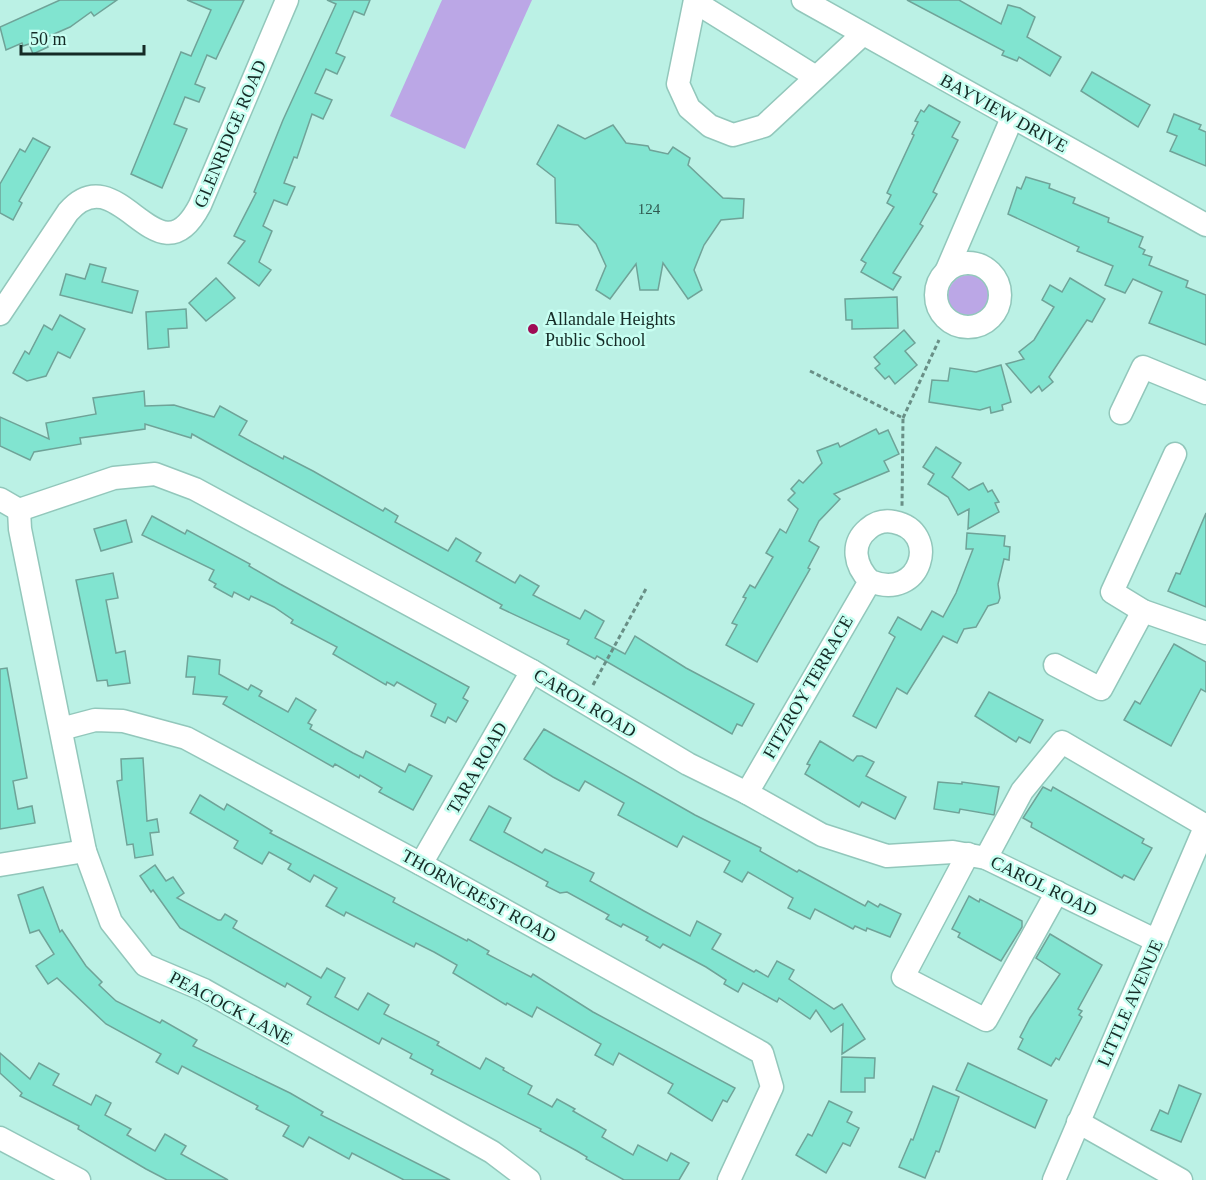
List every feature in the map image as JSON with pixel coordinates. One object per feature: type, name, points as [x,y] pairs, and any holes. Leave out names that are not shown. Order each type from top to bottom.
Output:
[{"type":"street","name":"GLENRIDGE ROAD","points":[[0,314],[68,212],[83,198],[102,195],[117,202],[147,226],[159,232],[172,233],[184,228],[201,205],[286,0]]},
{"type":"street","name":"BAYVIEW DRIVE","points":[[803,0],[1206,225]]},
{"type":"street","points":[[816,77],[695,1],[678,84],[689,108],[710,126],[733,135],[764,126],[863,34]]},
{"type":"street","points":[[946,272],[1012,118]]},
{"type":"street","points":[[1121,413],[1143,367],[1206,393]]},
{"type":"street","points":[[1175,454],[1112,592],[1143,611],[1206,633]]},
{"type":"street","name":"CAROL ROAD","points":[[9,504],[114,478],[155,474],[195,489],[532,672],[688,764],[747,793],[822,835],[887,856],[953,852],[977,856],[1157,941]]},
{"type":"street","name":"PEACOCK LANE","points":[[9,504],[20,529],[85,851],[111,922],[145,965],[204,990],[492,1152],[529,1180]]},
{"type":"street","points":[[886,520],[902,523],[911,529],[918,540],[921,553],[918,568],[909,579],[896,585],[882,585],[870,581],[862,573],[856,561],[856,545],[863,533],[874,524],[886,520]]},
{"type":"street","name":"FITZROY TERRACE","points":[[747,793],[870,581]]},
{"type":"street","points":[[1055,665],[1101,689],[1143,611]]},
{"type":"street","name":"TARA ROAD","points":[[421,864],[532,672]]},
{"type":"street","name":"THORNCREST ROAD","points":[[61,729],[95,720],[123,722],[186,738],[421,864],[762,1053],[772,1087],[729,1180]]},
{"type":"street","points":[[1057,892],[986,1020],[903,977],[977,856],[1022,791],[1062,742],[1206,825]]},
{"type":"street","name":"LITTLE AVENUE","points":[[1054,1180],[1206,825]]},
{"type":"street","points":[[0,865],[85,851]]},
{"type":"street","points":[[1078,1122],[1181,1180]]},
{"type":"street","points":[[2,1144],[80,1180]]},
{"type":"path","points":[[902,523],[903,418],[939,340]]},
{"type":"path","points":[[810,371],[903,418]]},
{"type":"path","points":[[583,702],[647,587]]},
{"type":"shaded area","points":[[442,0],[532,0],[465,149],[390,116]]},
{"type":"shaded area","points":[[969,275],[984,281],[990,296],[984,311],[969,317],[954,311],[948,296],[954,281]]},
{"type":"building","points":[[60,0],[117,0],[94,16],[91,12],[70,27],[45,38],[48,47],[33,54],[29,44],[23,46],[22,43],[6,50],[0,27]]},
{"type":"building","points":[[187,0],[244,0],[216,59],[207,55],[195,84],[205,88],[199,102],[185,97],[174,124],[187,129],[162,188],[131,174],[181,52],[191,56],[211,10]]},
{"type":"building","points":[[327,0],[370,0],[364,15],[354,11],[336,53],[345,57],[337,74],[326,69],[315,93],[332,100],[323,119],[312,114],[297,158],[294,157],[284,183],[295,187],[287,205],[274,200],[263,226],[272,231],[259,262],[271,270],[259,286],[228,263],[245,241],[234,236],[256,193],[254,192],[283,120],[336,4]]},
{"type":"building","points":[[907,0],[959,0],[1001,24],[1008,5],[1020,8],[1035,17],[1027,37],[1061,57],[1050,76],[1019,57],[1017,61],[1002,55],[1004,51]]},
{"type":"building","points":[[1092,72],[1150,105],[1138,127],[1081,91]]},
{"type":"building","points":[[929,105],[960,122],[952,137],[958,140],[933,192],[937,194],[920,224],[923,226],[893,273],[901,277],[893,290],[861,272],[866,263],[861,260],[894,207],[887,203],[891,195],[887,193],[914,135],[912,134],[918,122],[915,121],[921,110],[924,112]]},
{"type":"building","points":[[1174,114],[1201,125],[1199,129],[1206,132],[1206,166],[1170,151],[1177,136],[1167,132]]},
{"type":"building","name":"Allandale Heights Public School","points":[[558,125],[585,139],[613,125],[626,143],[648,146],[650,150],[668,154],[673,147],[690,158],[688,165],[723,198],[744,199],[743,218],[721,220],[704,245],[694,270],[702,290],[688,299],[663,263],[658,290],[640,290],[636,264],[610,299],[596,290],[606,266],[596,244],[578,225],[556,223],[555,178],[537,164]]},
{"type":"building","points":[[33,138],[50,147],[19,201],[22,203],[13,220],[0,213],[0,184],[20,149],[25,152]]},
{"type":"building","points":[[1026,177],[1050,184],[1049,188],[1075,198],[1073,203],[1109,218],[1108,222],[1143,237],[1139,247],[1145,250],[1143,254],[1152,257],[1149,265],[1188,281],[1186,287],[1206,295],[1206,345],[1149,323],[1162,292],[1133,279],[1125,293],[1105,285],[1113,266],[1077,251],[1079,247],[1008,214],[1017,187],[1021,189]]},
{"type":"building","points":[[90,264],[106,268],[102,282],[138,291],[132,313],[60,295],[66,274],[85,279]]},
{"type":"building","points":[[216,278],[235,298],[206,321],[189,303]]},
{"type":"building","points":[[1070,278],[1105,299],[1092,322],[1087,320],[1049,377],[1053,382],[1042,391],[1039,386],[1031,393],[1006,364],[1024,359],[1019,352],[1034,340],[1054,307],[1042,300],[1050,285],[1062,292]]},
{"type":"building","points":[[897,297],[898,328],[852,329],[852,320],[846,320],[845,299]]},
{"type":"building","points":[[186,309],[187,328],[168,329],[169,347],[148,349],[146,312]]},
{"type":"building","points":[[60,315],[85,329],[70,358],[58,352],[46,376],[27,381],[13,373],[25,351],[29,354],[44,325],[52,330]]},
{"type":"building","points":[[904,330],[915,343],[905,351],[917,365],[895,384],[889,376],[885,379],[875,368],[880,364],[874,357]]},
{"type":"building","points":[[1001,365],[1011,402],[1002,405],[1003,410],[991,413],[990,407],[980,410],[929,402],[932,380],[948,381],[950,368],[976,372]]},
{"type":"building","points":[[144,391],[145,406],[174,405],[214,417],[220,406],[247,421],[239,435],[283,459],[284,456],[313,471],[383,511],[385,508],[398,516],[395,522],[448,551],[456,538],[481,553],[476,561],[515,583],[520,575],[539,586],[533,595],[580,619],[585,610],[604,621],[595,638],[625,654],[635,636],[686,668],[754,704],[742,726],[737,724],[732,734],[597,656],[595,659],[567,644],[569,640],[500,608],[502,605],[192,434],[191,438],[145,424],[145,429],[80,438],[81,444],[34,452],[30,460],[0,446],[0,417],[49,439],[46,423],[96,414],[93,398]]},
{"type":"building","points":[[876,429],[879,434],[888,430],[899,454],[884,461],[889,471],[834,494],[840,499],[819,521],[809,541],[819,547],[808,568],[810,569],[757,662],[726,645],[737,625],[732,623],[746,598],[743,597],[750,585],[755,588],[773,557],[766,553],[780,529],[786,533],[798,509],[788,500],[795,493],[791,489],[799,480],[803,483],[822,463],[817,451],[838,443],[840,447]]},
{"type":"building","points":[[936,447],[961,463],[952,477],[969,490],[983,483],[988,492],[992,490],[999,502],[995,503],[999,512],[968,529],[969,509],[958,515],[948,497],[928,484],[934,474],[923,467]]},
{"type":"building","points":[[1206,513],[1206,607],[1168,591],[1176,573],[1180,574]]},
{"type":"building","points":[[152,516],[185,534],[187,530],[250,564],[249,566],[280,584],[469,687],[463,698],[468,701],[456,722],[448,717],[445,723],[431,716],[436,704],[397,682],[394,686],[387,682],[386,685],[333,654],[337,647],[291,623],[293,620],[274,607],[251,596],[249,600],[234,592],[232,597],[214,587],[216,584],[209,580],[214,570],[142,535]]},
{"type":"building","points":[[126,520],[132,542],[101,551],[94,529]]},
{"type":"building","points":[[967,533],[1005,536],[1004,546],[1010,547],[1009,560],[1004,559],[998,584],[1000,598],[998,603],[988,606],[976,627],[964,629],[957,643],[943,636],[907,694],[897,688],[876,728],[853,716],[895,637],[889,633],[898,617],[921,630],[932,611],[943,617],[956,593],[973,549],[966,549]]},
{"type":"building","points":[[113,573],[118,598],[106,600],[116,653],[125,651],[130,683],[108,686],[107,680],[97,681],[76,580]]},
{"type":"building","points":[[1174,644],[1206,662],[1206,692],[1201,689],[1171,746],[1124,720],[1135,701],[1140,704]]},
{"type":"building","points":[[188,656],[220,660],[219,674],[248,690],[251,685],[262,691],[259,696],[288,712],[296,698],[316,710],[308,723],[312,725],[310,729],[363,758],[366,751],[405,772],[409,764],[432,776],[413,810],[379,792],[382,788],[360,775],[359,778],[335,764],[333,767],[223,704],[227,697],[193,694],[195,677],[186,677]]},
{"type":"building","points":[[7,668],[27,778],[13,781],[18,809],[32,806],[35,823],[0,829],[0,669]]},
{"type":"building","points":[[989,692],[1043,720],[1030,743],[1019,737],[1016,742],[975,716]]},
{"type":"building","points":[[544,729],[695,815],[761,848],[760,851],[797,872],[799,870],[865,906],[868,901],[878,907],[880,904],[901,914],[890,937],[867,928],[866,931],[855,926],[853,929],[815,909],[810,919],[788,908],[793,898],[748,872],[742,882],[724,872],[730,861],[683,836],[677,847],[618,815],[624,803],[585,781],[579,791],[553,777],[524,759]]},
{"type":"building","points":[[820,741],[853,761],[857,756],[862,756],[874,762],[866,776],[906,797],[895,819],[862,802],[859,807],[805,774],[810,765],[807,764]]},
{"type":"building","points":[[143,758],[147,821],[157,819],[159,832],[150,833],[153,855],[135,858],[133,844],[127,845],[117,781],[122,780],[121,759]]},
{"type":"building","points":[[938,782],[962,784],[962,782],[999,787],[994,815],[960,809],[959,813],[934,809]]},
{"type":"building","points":[[1043,787],[1051,791],[1053,787],[1144,839],[1142,843],[1152,848],[1134,880],[1124,875],[1122,878],[1031,827],[1032,823],[1023,818]]},
{"type":"building","points":[[200,795],[224,810],[227,804],[272,831],[270,833],[395,898],[393,902],[467,941],[468,939],[489,951],[487,954],[531,977],[533,974],[593,1012],[735,1088],[727,1102],[723,1100],[712,1121],[668,1093],[673,1084],[619,1053],[613,1065],[595,1055],[601,1044],[537,1007],[532,1017],[507,1003],[506,1005],[453,973],[457,965],[434,952],[416,943],[414,947],[346,912],[344,916],[326,906],[337,888],[314,875],[310,882],[288,869],[291,864],[269,852],[262,864],[234,848],[238,841],[190,813]]},
{"type":"building","points":[[489,806],[511,818],[504,832],[542,853],[545,849],[594,873],[590,881],[644,911],[690,936],[697,921],[721,934],[712,949],[754,972],[756,970],[768,977],[777,961],[794,970],[789,979],[834,1009],[842,1004],[865,1039],[842,1054],[843,1024],[831,1032],[816,1010],[810,1019],[779,998],[777,1002],[743,983],[738,992],[724,984],[726,980],[706,967],[663,944],[660,948],[646,940],[648,937],[623,924],[621,927],[606,919],[609,915],[567,892],[560,893],[546,886],[548,882],[470,840]]},
{"type":"building","points":[[155,865],[166,881],[173,877],[184,893],[177,898],[218,920],[221,920],[225,914],[237,921],[233,928],[321,978],[327,968],[345,978],[335,997],[358,1010],[368,993],[389,1005],[384,1014],[439,1042],[437,1045],[480,1069],[486,1058],[504,1068],[503,1070],[532,1086],[528,1094],[552,1107],[557,1099],[575,1109],[573,1111],[606,1130],[602,1137],[633,1155],[638,1145],[667,1161],[671,1153],[689,1163],[679,1180],[624,1180],[540,1131],[541,1129],[431,1074],[433,1070],[410,1058],[412,1054],[382,1038],[379,1044],[307,1004],[311,997],[287,983],[285,987],[180,928],[140,876]]},
{"type":"building","points":[[43,887],[60,932],[62,930],[86,966],[102,982],[99,985],[116,1001],[160,1023],[162,1020],[197,1040],[193,1046],[290,1093],[323,1112],[321,1115],[450,1180],[404,1180],[352,1153],[349,1159],[309,1137],[303,1147],[283,1136],[289,1126],[256,1109],[258,1106],[182,1066],[178,1074],[156,1062],[161,1054],[106,1024],[57,978],[48,984],[36,966],[54,954],[39,930],[30,933],[18,895]]},
{"type":"building","points":[[969,896],[979,902],[980,899],[1022,921],[1022,927],[1001,961],[958,937],[960,933],[952,929]]},
{"type":"building","points":[[1050,934],[1102,965],[1078,1009],[1082,1011],[1079,1015],[1082,1017],[1059,1060],[1056,1058],[1051,1066],[1018,1049],[1023,1039],[1020,1037],[1030,1018],[1060,974],[1036,958]]},
{"type":"building","points":[[0,1053],[30,1079],[39,1063],[59,1074],[53,1085],[91,1105],[96,1095],[111,1103],[105,1115],[131,1129],[127,1135],[155,1151],[165,1134],[186,1146],[181,1154],[228,1180],[167,1180],[146,1169],[78,1129],[79,1126],[20,1096],[22,1093],[0,1073]]},
{"type":"building","points":[[842,1057],[875,1058],[874,1078],[865,1078],[865,1092],[841,1092]]},
{"type":"building","points":[[968,1063],[1047,1100],[1035,1128],[956,1090]]},
{"type":"building","points":[[1179,1085],[1201,1094],[1181,1142],[1151,1130],[1160,1110],[1168,1114]]},
{"type":"building","points":[[933,1086],[959,1097],[939,1152],[936,1151],[925,1178],[899,1167],[911,1139],[913,1140]]},
{"type":"building","points":[[829,1101],[852,1112],[847,1122],[859,1128],[850,1146],[843,1143],[826,1173],[796,1155],[808,1134],[812,1136]]},
{"type":"place","name":"Allandale Heights Public School","points":[[533,329]]}]
